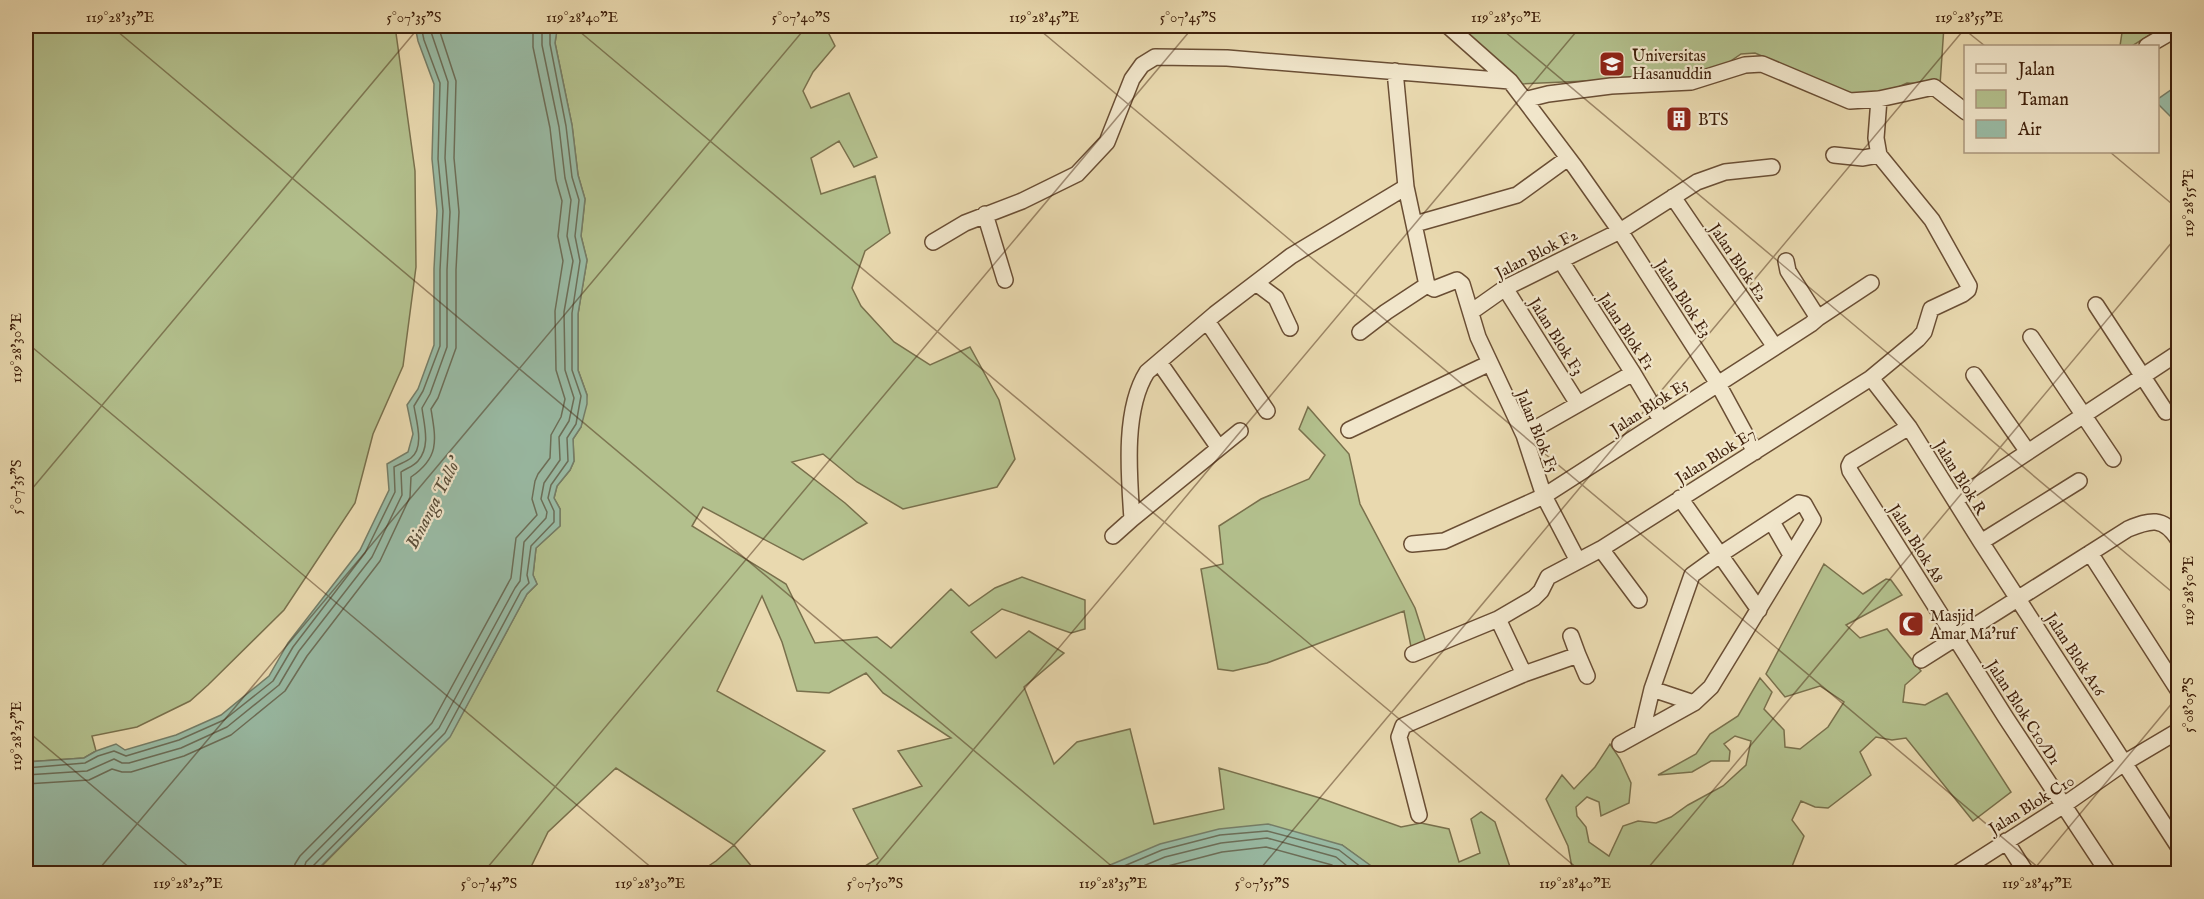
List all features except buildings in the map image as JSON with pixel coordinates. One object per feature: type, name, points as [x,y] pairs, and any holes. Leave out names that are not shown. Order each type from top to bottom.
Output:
[{"type":"street","name":"Jalan Blok E3","points":[[1448,26],[1510,81],[1568,158],[1620,231],[1718,384],[1755,452]]},
{"type":"street","points":[[2149,45],[2178,28]]},
{"type":"street","points":[[933,242],[985,214],[1022,201],[1077,174],[1107,142],[1132,79],[1142,65],[1155,57],[1227,58],[1510,81]]},
{"type":"street","points":[[1524,100],[1548,94],[1611,86],[1691,82],[1745,65],[1762,64],[1850,100],[1879,99],[1934,87],[1964,111]]},
{"type":"street","points":[[1360,332],[1427,285],[1406,187],[1395,71]]},
{"type":"street","points":[[1834,155],[1863,158],[1879,155],[1876,138],[1879,99]]},
{"type":"street","name":"Jalan Blok E7","points":[[1413,654],[1498,618],[1534,598],[1541,591],[1548,577],[1601,549],[1871,378],[1918,339],[1928,323],[1931,309],[1963,294],[1969,288],[1932,220],[1879,155]]},
{"type":"street","points":[[1415,224],[1517,195],[1568,158]]},
{"type":"street","name":"Jalan Blok F2","points":[[1471,312],[1505,288],[1620,231],[1697,182],[1715,174],[1772,167]]},
{"type":"street","points":[[1132,519],[1128,452],[1135,403],[1140,383],[1147,372],[1207,321],[1291,256],[1406,187]]},
{"type":"street","name":"Jalan Blok E2","points":[[1673,197],[1775,347]]},
{"type":"street","points":[[985,214],[1005,280]]},
{"type":"street","name":"Jalan Blok F1","points":[[1560,261],[1661,420]]},
{"type":"street","points":[[1786,261],[1788,271],[1818,318]]},
{"type":"street","name":"Jalan Blok F5","points":[[1427,285],[1434,289],[1457,280],[1462,284],[1478,337],[1524,435],[1544,496],[1578,561]]},
{"type":"street","points":[[1256,283],[1276,298],[1290,328]]},
{"type":"street","name":"Jalan Blok E5","points":[[1412,544],[1444,541],[1544,496],[1871,284]]},
{"type":"street","name":"Jalan Blok F3","points":[[1505,288],[1578,404]]},
{"type":"street","points":[[2096,305],[2166,412]]},
{"type":"street","points":[[1207,321],[1267,411]]},
{"type":"street","points":[[2031,337],[2113,459]]},
{"type":"street","points":[[1955,500],[2178,353]]},
{"type":"street","points":[[1159,362],[1219,448]]},
{"type":"street","points":[[1349,430],[1490,363]]},
{"type":"street","points":[[1524,435],[1633,373]]},
{"type":"street","points":[[1974,375],[2028,452]]},
{"type":"street","name":"Jalan Blok R","points":[[1871,378],[1910,428],[2017,598]]},
{"type":"street","name":"Jalan Blok A8","points":[[1910,428],[1851,462],[1850,468],[1955,637]]},
{"type":"street","points":[[1113,536],[1240,431]]},
{"type":"street","points":[[1981,542],[2079,480]]},
{"type":"street","points":[[1680,498],[1759,610]]},
{"type":"street","points":[[1620,744],[1694,703],[1711,687],[1813,520],[1804,504],[1799,503],[1692,575],[1652,689],[1642,731]]},
{"type":"street","points":[[1921,660],[2128,529],[2147,521],[2159,522],[2176,532]]},
{"type":"street","points":[[1772,522],[1791,555]]},
{"type":"street","points":[[1601,549],[1640,600]]},
{"type":"street","points":[[2090,553],[2178,690]]},
{"type":"street","points":[[1737,642],[1749,597]]},
{"type":"street","name":"Jalan Blok A16","points":[[2017,598],[2178,846]]},
{"type":"street","points":[[1498,618],[1524,675]]},
{"type":"street","points":[[1571,636],[1587,676]]},
{"type":"street","name":"Jalan Blok C10/D1","points":[[1955,637],[2109,873]]},
{"type":"street","points":[[1419,815],[1399,737],[1402,726],[1578,655]]},
{"type":"street","points":[[1652,689],[1694,703]]},
{"type":"street","name":"Jalan Blok C10","points":[[1956,873],[2064,806],[2124,763],[2178,731]]},
{"type":"street","points":[[2006,841],[2027,873]]},
{"type":"green space","points":[[26,26],[395,26],[415,171],[416,267],[403,366],[373,434],[355,503],[284,610],[190,701],[137,727],[92,736],[96,751],[84,758],[26,762]]},
{"type":"green space","points":[[555,26],[780,26],[783,28],[825,26],[835,46],[813,72],[803,91],[811,108],[849,93],[877,157],[854,167],[839,141],[811,158],[821,194],[875,176],[890,233],[865,251],[852,288],[861,306],[894,342],[930,365],[970,347],[999,400],[1015,459],[997,487],[903,509],[857,482],[823,454],[792,462],[867,523],[803,560],[703,507],[692,526],[786,584],[815,643],[877,637],[891,648],[951,589],[969,606],[995,588],[1022,577],[1085,600],[1085,629],[1071,633],[1002,609],[971,632],[996,658],[1029,631],[1064,653],[1024,687],[1054,764],[1077,742],[1130,729],[1154,824],[1224,809],[1219,768],[1320,798],[1401,827],[1421,823],[1449,829],[1459,862],[1480,853],[1471,819],[1481,812],[1495,822],[1512,873],[1380,873],[1342,845],[1098,870],[1091,873],[854,873],[878,858],[853,809],[922,786],[898,751],[951,738],[883,693],[866,673],[829,693],[797,691],[782,642],[762,596],[717,691],[825,751],[734,845],[616,768],[548,832],[528,873],[314,874],[450,736],[527,594],[537,584],[533,575],[536,548],[560,526],[560,509],[554,498],[557,486],[574,461],[573,439],[581,427],[587,395],[578,370],[578,314],[587,260],[581,236],[585,199],[578,175],[572,125],[555,43],[557,30]]},
{"type":"green space","name":"Universitas Hasanuddin","points":[[1457,26],[1944,26],[1940,85],[1907,83],[1892,90],[1854,95],[1755,53],[1741,54],[1719,69],[1700,76],[1519,84]]},
{"type":"green space","points":[[2123,26],[2164,26],[2134,45],[2120,45]]},
{"type":"green space","points":[[1308,407],[1349,454],[1360,504],[1415,608],[1429,652],[1411,647],[1404,611],[1267,663],[1233,671],[1218,669],[1201,569],[1223,564],[1219,526],[1261,499],[1309,479],[1325,455],[1299,429]]},
{"type":"green space","points":[[1824,564],[1863,594],[1886,579],[1891,580],[1902,595],[1846,625],[1860,638],[1887,629],[1921,671],[1905,685],[1903,702],[1925,705],[1947,693],[2011,792],[1973,821],[1906,738],[1892,740],[1876,737],[1860,752],[1871,775],[1828,808],[1815,807],[1801,801],[1792,820],[1804,836],[1789,874],[1604,874],[1604,871],[1573,873],[1568,846],[1546,799],[1562,775],[1574,789],[1595,767],[1610,744],[1631,783],[1629,803],[1601,816],[1599,802],[1587,797],[1576,807],[1577,816],[1586,827],[1589,842],[1609,856],[1623,826],[1638,821],[1656,823],[1671,817],[1723,786],[1746,765],[1751,741],[1735,736],[1724,744],[1730,751],[1729,761],[1711,761],[1692,772],[1658,775],[1696,754],[1710,734],[1738,716],[1760,678],[1772,692],[1764,709],[1784,730],[1785,747],[1800,749],[1828,727],[1844,702],[1820,686],[1785,697],[1766,674]]},
{"type":"green space","points":[[734,845],[757,873],[698,873],[716,861]]},
{"type":"water","name":"Binanga Tallo'","points":[[415,26],[555,26],[557,30],[555,43],[572,125],[578,175],[585,199],[581,236],[587,260],[578,314],[578,370],[587,395],[587,404],[581,427],[573,439],[574,461],[557,486],[554,498],[560,509],[560,526],[536,548],[533,575],[537,584],[527,594],[450,737],[314,873],[26,873],[26,762],[84,758],[116,744],[125,750],[176,735],[221,715],[269,676],[288,643],[360,550],[389,490],[387,464],[408,452],[413,434],[407,405],[418,389],[434,345],[437,211],[432,159],[434,84],[418,41]]},
{"type":"water","points":[[2178,85],[2177,123],[2159,105],[2159,98]]},
{"type":"water","points":[[1268,824],[1342,845],[1381,873],[1091,873],[1160,844],[1219,829]]},
{"type":"place","name":"Universitas Hasanuddin","points":[[1612,64]]},
{"type":"place","name":"BTS","points":[[1679,119]]},
{"type":"place","name":"Masjid Amar Ma'ruf","points":[[1911,624]]}]
